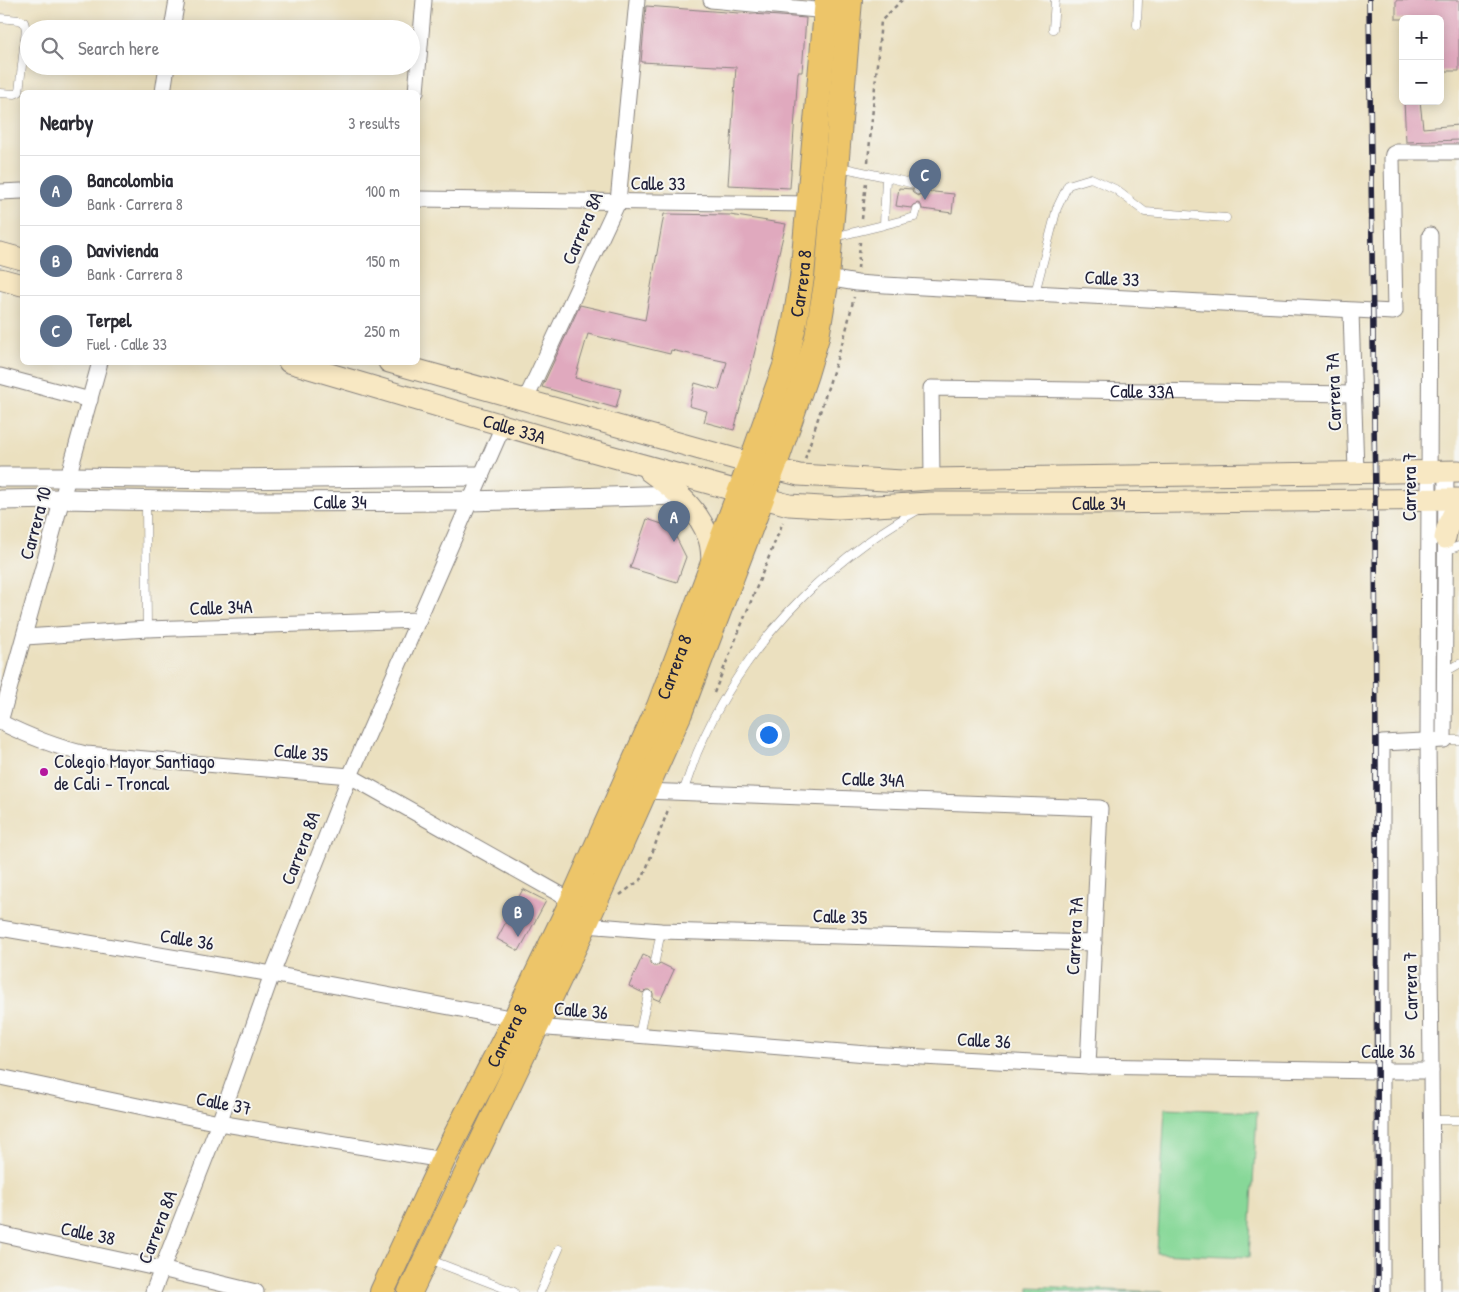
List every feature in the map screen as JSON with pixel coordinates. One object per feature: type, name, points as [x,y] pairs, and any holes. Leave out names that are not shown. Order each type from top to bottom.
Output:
[{"type":"main road","name":"Carrera 8","points":[[382,1292],[443,1160],[584,925],[680,713],[763,497],[817,337],[827,278],[850,0]]},
{"type":"main road","name":"Carrera 8","points":[[410,1292],[426,1259],[525,1023],[572,901],[659,706],[745,479],[785,366],[802,277],[827,5]]},
{"type":"main road","points":[[0,253],[20,258]]},
{"type":"main road","points":[[0,279],[20,285]]},
{"type":"main road","name":"Calle 33A","points":[[299,365],[503,426],[639,464],[745,479]]},
{"type":"main road","name":"Calle 33A","points":[[399,365],[525,401],[745,479]]},
{"type":"main road","points":[[570,445],[599,443],[745,479]]},
{"type":"main road","points":[[639,464],[669,485],[696,514],[704,526],[711,548],[712,566]]},
{"type":"main road","name":"Calle 34","points":[[1445,471],[902,481],[800,475],[773,469],[745,479],[763,497],[789,505],[838,508],[930,503],[1448,501]]},
{"type":"main road","points":[[1098,476],[1098,503]]},
{"type":"main road","points":[[1448,501],[1451,516],[1447,527],[1450,545]]},
{"type":"street","points":[[173,20],[176,0]]},
{"type":"street","points":[[420,46],[424,0]]},
{"type":"street","name":"Carrera 8A","points":[[525,401],[618,202],[637,0]]},
{"type":"street","points":[[711,0],[827,5]]},
{"type":"street","points":[[163,90],[166,75]]},
{"type":"street","points":[[416,90],[417,75]]},
{"type":"street","name":"Calle 33","points":[[827,278],[885,285],[1394,312],[1393,154],[1397,152],[1459,152]]},
{"type":"street","points":[[0,192],[20,191]]},
{"type":"street","name":"Calle 33","points":[[420,199],[809,204]]},
{"type":"street","name":"Carrera 7","points":[[1430,235],[1448,501],[1428,740],[1433,1292]]},
{"type":"street","name":"Carrera 7A","points":[[1351,311],[1356,472]]},
{"type":"street","name":"Carrera 10","points":[[0,722],[99,365]]},
{"type":"street","points":[[0,376],[90,400]]},
{"type":"street","name":"Calle 33A","points":[[932,479],[931,388],[1353,394]]},
{"type":"street","name":"Carrera 8A","points":[[153,1292],[220,1123],[272,974],[350,776],[419,620],[468,501],[503,426]]},
{"type":"street","name":"Calle 34","points":[[0,477],[68,476],[229,479],[480,476]]},
{"type":"street","points":[[228,502],[229,479]]},
{"type":"street","name":"Calle 34","points":[[0,500],[62,499],[228,502],[468,501],[679,495]]},
{"type":"street","points":[[1382,1292],[1382,743],[1444,740],[1444,672],[1450,545]]},
{"type":"street","name":"Calle 34A","points":[[24,637],[148,630],[419,620]]},
{"type":"street","name":"Calle 35","points":[[0,722],[31,737],[71,751],[86,754],[350,776],[572,901]]},
{"type":"street","name":"Calle 34A","points":[[644,791],[1100,808]]},
{"type":"street","name":"Carrera 7A","points":[[1088,1066],[1100,808]]},
{"type":"street","name":"Calle 35","points":[[584,925],[662,931],[1094,943]]},
{"type":"street","name":"Calle 36","points":[[0,928],[272,974],[525,1023],[639,1035],[867,1054],[1088,1066],[1431,1071]]},
{"type":"street","name":"Calle 37","points":[[0,1077],[220,1123],[443,1160]]},
{"type":"street","name":"Calle 38","points":[[0,1234],[256,1292]]},
{"type":"lane","points":[[1053,30],[1056,0]]},
{"type":"lane","points":[[1137,25],[1138,0]]},
{"type":"lane","points":[[0,18],[20,21]]},
{"type":"lane","points":[[0,93],[15,94],[19,92],[21,75]]},
{"type":"lane","points":[[836,166],[918,185],[918,190]]},
{"type":"lane","points":[[884,225],[886,177]]},
{"type":"lane","points":[[1035,293],[1057,208],[1068,185],[1091,178],[1116,189],[1146,212],[1226,218]]},
{"type":"lane","points":[[829,238],[915,217],[917,208]]},
{"type":"lane","points":[[146,501],[148,630]]},
{"type":"lane","points":[[683,792],[697,753],[733,684],[779,622],[805,593],[864,543],[930,503]]},
{"type":"lane","points":[[1444,672],[1459,664]]},
{"type":"lane","points":[[1444,740],[1459,740]]},
{"type":"lane","points":[[655,961],[662,931]]},
{"type":"lane","points":[[639,1035],[648,995]]},
{"type":"lane","points":[[1431,1120],[1459,1120]]},
{"type":"lane","points":[[540,1292],[560,1249]]},
{"type":"lane","points":[[426,1259],[514,1292]]},
{"type":"path","points":[[881,21],[902,0]]},
{"type":"green space","points":[[1165,1108],[1257,1112],[1249,1257],[1157,1253]]},
{"type":"green space","points":[[1029,1287],[1164,1292],[1029,1292]]},
{"type":"building","points":[[1396,0],[1459,0],[1459,71],[1444,71],[1444,15],[1399,15],[1399,19],[1396,19]]},
{"type":"building","points":[[646,6],[806,18],[802,72],[798,72],[790,188],[728,185],[736,67],[641,62]]},
{"type":"building","points":[[1404,105],[1420,105],[1423,128],[1459,125],[1459,140],[1406,142]]},
{"type":"building","points":[[899,188],[912,189],[913,193],[918,196],[924,191],[954,194],[952,213],[922,209],[918,203],[911,208],[896,206]]},
{"type":"building","points":[[664,214],[730,215],[786,224],[734,430],[704,422],[707,411],[689,406],[695,383],[719,390],[727,362],[671,350],[670,354],[588,334],[575,378],[621,389],[616,408],[542,387],[580,305],[645,320]]},
{"type":"building","points":[[647,519],[671,527],[686,557],[677,582],[630,568]]},
{"type":"building","points":[[523,889],[546,901],[519,951],[497,939]]},
{"type":"building","points":[[643,955],[650,958],[650,963],[653,966],[657,966],[660,963],[674,970],[660,1001],[653,998],[653,993],[650,990],[646,990],[643,993],[629,986]]},
{"type":"railway","points":[[1369,0],[1375,499],[1378,1292]]},
{"type":"place","name":"Terpel","points":[[925,200]]},
{"type":"place","name":"Bancolombia","points":[[674,542]]},
{"type":"place","name":"Colegio Mayor Santiago de Cali - Troncal","points":[[44,772]]},
{"type":"place","name":"Davivienda","points":[[518,937]]}]
